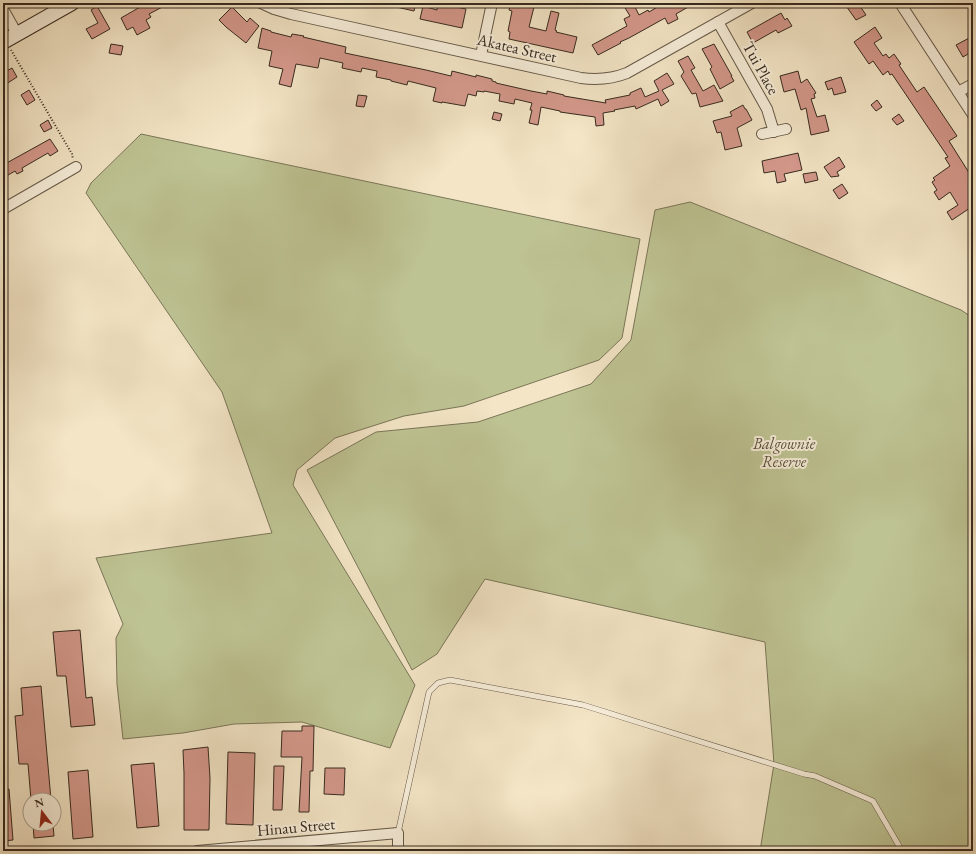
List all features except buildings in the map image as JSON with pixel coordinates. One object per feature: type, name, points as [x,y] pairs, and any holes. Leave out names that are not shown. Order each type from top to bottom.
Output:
[{"type":"main road","points":[[9,39],[72,3]]},
{"type":"street","name":"Akatea Street","points":[[261,3],[291,14],[594,80],[617,77],[627,73],[752,3]]},
{"type":"street","points":[[481,55],[492,3]]},
{"type":"street","points":[[900,3],[973,115]]},
{"type":"street","points":[[3,9],[9,39]]},
{"type":"street","name":"Tui Place","points":[[718,22],[767,109],[774,132]]},
{"type":"street","points":[[958,92],[973,84]]},
{"type":"street","points":[[762,134],[786,129]]},
{"type":"street","points":[[3,209],[76,167]]},
{"type":"street","points":[[398,833],[398,851]]},
{"type":"street","name":"Hinau Street","points":[[198,851],[398,833]]},
{"type":"lane","points":[[398,833],[428,692],[438,683],[450,680],[583,705],[804,774],[815,776],[873,800],[902,851]]},
{"type":"path","points":[[9,39],[72,154],[76,167]]},
{"type":"green space","points":[[141,134],[640,239],[622,338],[599,360],[464,406],[404,416],[335,438],[297,470],[293,485],[415,685],[390,748],[302,722],[234,724],[183,733],[123,739],[117,684],[116,638],[123,624],[96,558],[272,533],[222,392],[86,193],[91,183]]},
{"type":"green space","name":"Balgownie Reserve","points":[[690,202],[961,310],[973,318],[973,851],[760,851],[774,764],[765,642],[485,579],[437,654],[412,670],[307,470],[376,432],[478,422],[591,384],[631,340],[655,210]]}]
